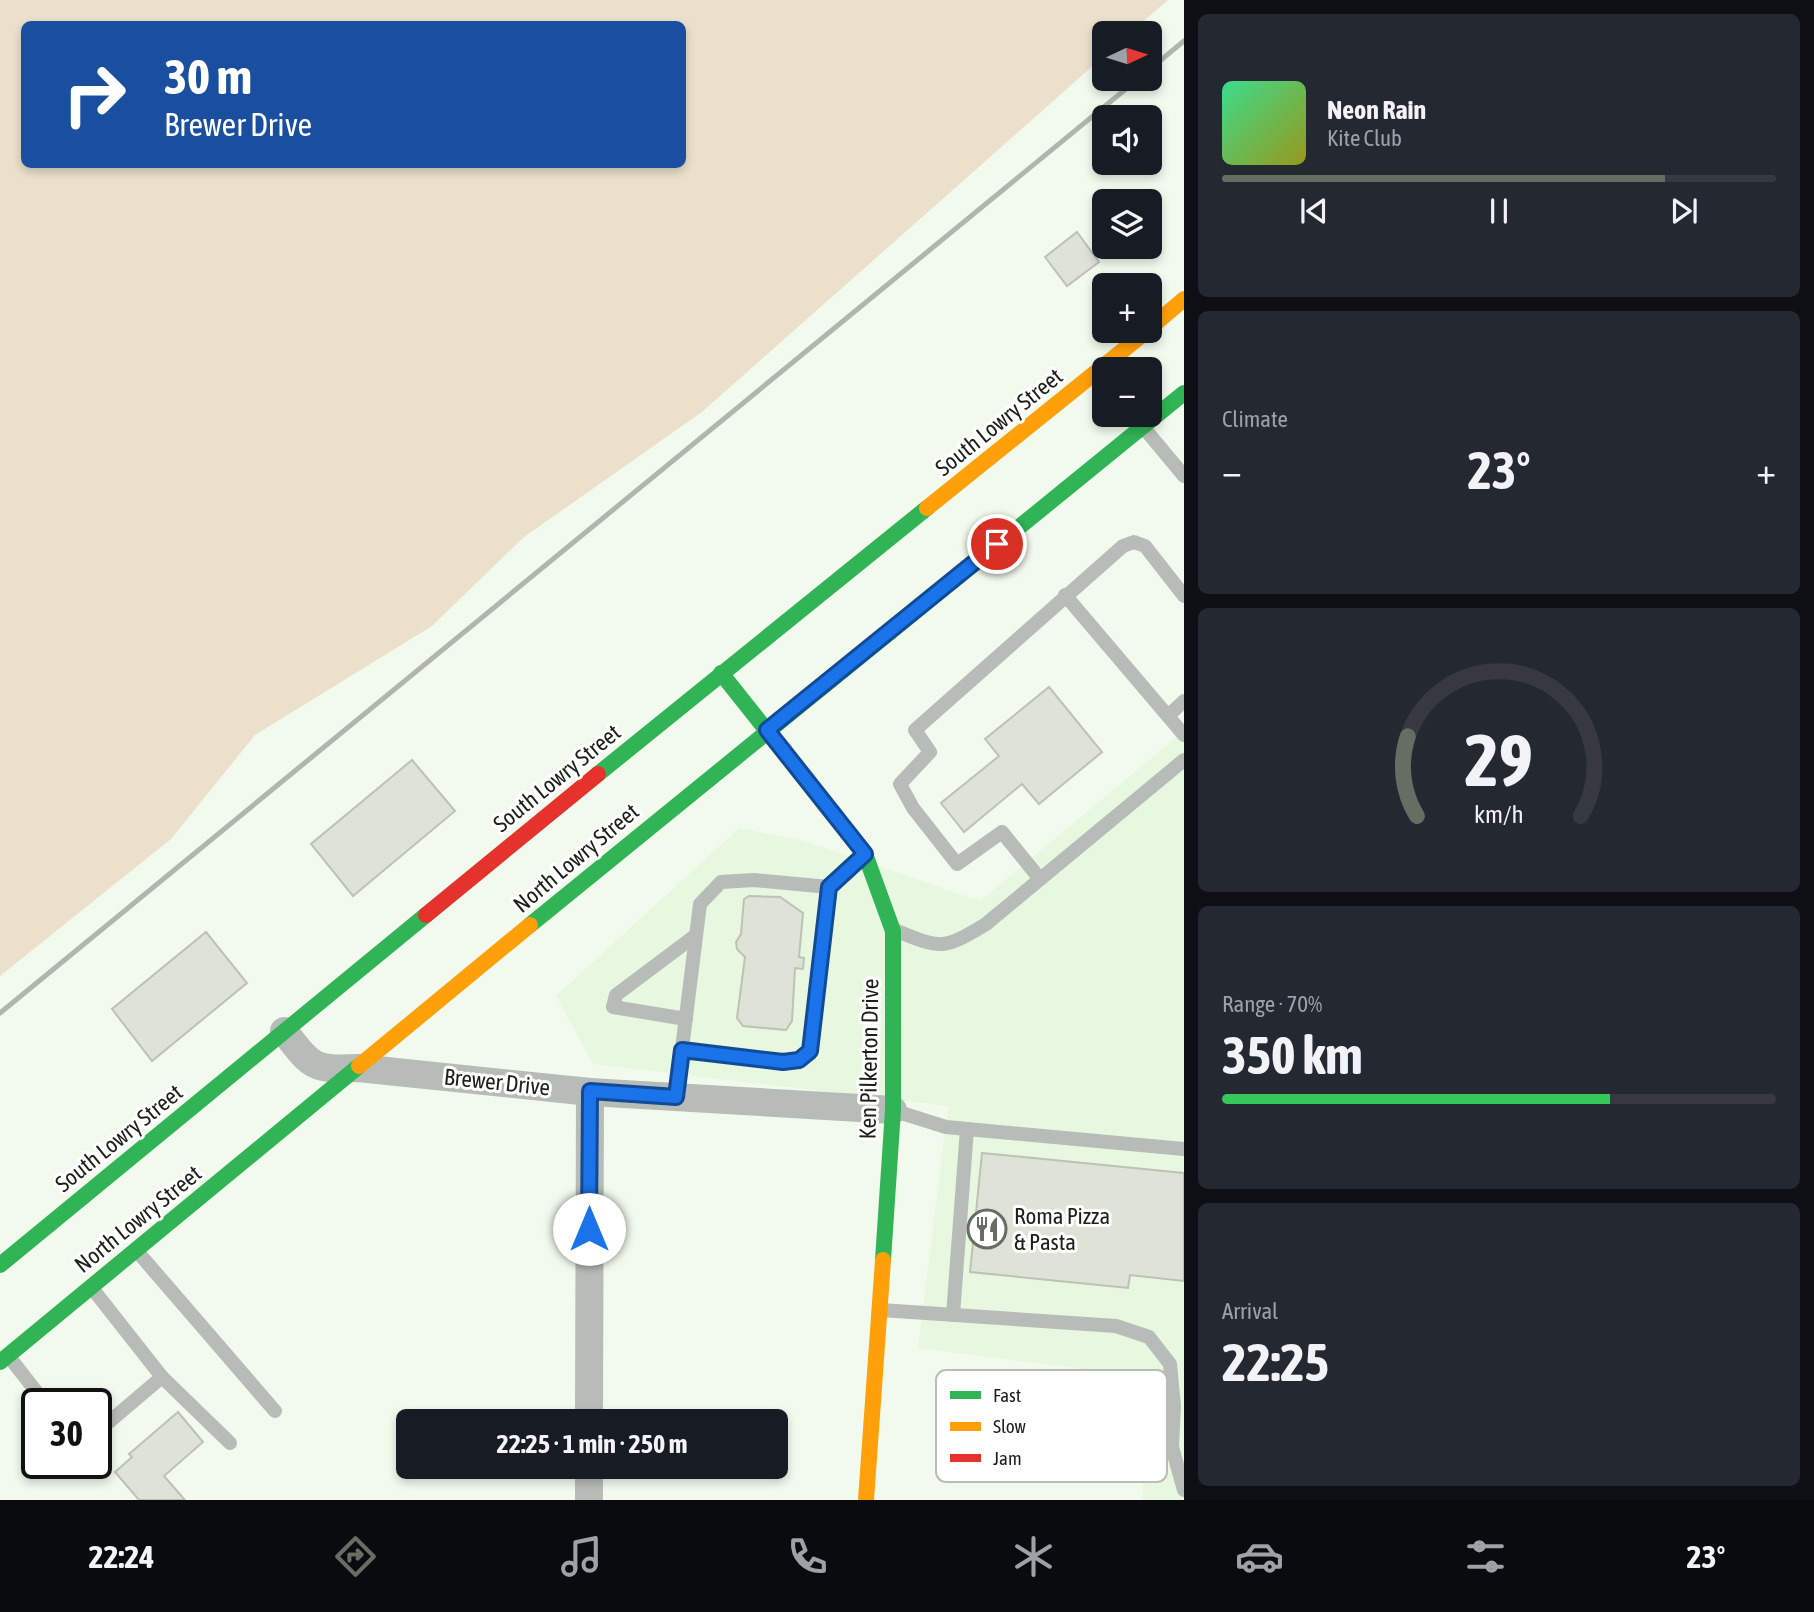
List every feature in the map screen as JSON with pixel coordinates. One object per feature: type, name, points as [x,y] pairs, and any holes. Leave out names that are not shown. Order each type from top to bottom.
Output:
[{"type":"main road","name":"South Lowry Street","points":[[1162,317],[1184,299]]},
{"type":"main road","name":"South Lowry Street","points":[[1119,357],[1134,343]]},
{"type":"main road","name":"South Lowry Street","points":[[0,1265],[721,673],[1092,382]]},
{"type":"main road","name":"North Lowry Street","points":[[1162,407],[1184,393]]},
{"type":"main road","name":"North Lowry Street","points":[[4,1359],[1132,427]]},
{"type":"main road","name":"Ken Pilkerton Drive","points":[[721,673],[865,854],[892,929],[893,1110],[866,1500]]},
{"type":"street","name":"Brewer Drive","points":[[284,1031],[309,1063],[328,1069],[358,1068],[590,1091],[893,1110]]},
{"type":"street","points":[[589,1409],[590,1091]]},
{"type":"street","points":[[589,1479],[589,1500]]},
{"type":"lane","points":[[1144,427],[1184,476]]},
{"type":"lane","points":[[1040,879],[1002,832],[957,864],[913,808],[900,785],[930,752],[915,730],[1114,552],[1135,542],[1145,546],[1184,596]]},
{"type":"lane","points":[[1065,595],[1184,735]]},
{"type":"lane","points":[[1168,716],[1184,701]]},
{"type":"lane","points":[[892,929],[927,943],[951,945],[986,924],[1184,760]]},
{"type":"lane","points":[[682,1050],[783,1062],[799,1060],[810,1051],[829,887],[865,854]]},
{"type":"lane","points":[[676,1097],[700,904],[721,882],[754,880],[829,887]]},
{"type":"lane","points":[[686,1019],[613,1007],[616,995],[696,935]]},
{"type":"lane","points":[[893,1110],[946,1127],[1184,1149]]},
{"type":"lane","points":[[953,1315],[967,1129]]},
{"type":"lane","points":[[136,1251],[275,1411]]},
{"type":"lane","points":[[91,1287],[162,1377],[229,1443]]},
{"type":"lane","points":[[880,1310],[1116,1326],[1149,1337],[1170,1364],[1174,1406],[1172,1447],[1184,1490]]},
{"type":"lane","points":[[4,1359],[31,1388]]},
{"type":"lane","points":[[112,1419],[162,1377]]},
{"type":"shaded area","points":[[0,0],[1168,0],[1144,21],[1092,21],[1092,67],[702,412],[524,537],[432,626],[255,735],[171,839],[0,976]]},
{"type":"shaded area","points":[[1184,731],[1184,1500],[1142,1500],[1144,1482],[1167,1482],[1167,1370],[1091,1370],[918,1348],[948,1106],[593,1064],[556,996],[739,828],[805,841],[980,901]]},
{"type":"building","points":[[1077,232],[1092,252],[1092,259],[1099,262],[1067,286],[1045,257]]},
{"type":"building","points":[[1049,687],[1102,752],[1039,804],[1022,784],[964,832],[941,803],[999,756],[985,739]]},
{"type":"building","points":[[412,760],[455,811],[353,896],[311,844]]},
{"type":"building","points":[[749,896],[780,897],[803,913],[799,957],[804,958],[803,969],[795,968],[792,1021],[786,1030],[743,1026],[737,1018],[745,957],[737,949],[736,942],[741,934],[744,899]]},
{"type":"building","points":[[206,932],[247,983],[152,1061],[112,1009]]},
{"type":"building","points":[[982,1153],[1184,1173],[1184,1281],[1130,1275],[1128,1288],[970,1272]]},
{"type":"building","points":[[178,1412],[203,1442],[164,1476],[185,1500],[139,1500],[115,1472],[132,1457],[129,1454]]},
{"type":"railway","points":[[1162,59],[1184,41]]},
{"type":"railway","points":[[0,1013],[1123,91]]},
{"type":"traffic: fast","points":[[530,925],[1184,393]]},
{"type":"traffic: fast","points":[[598,774],[927,508]]},
{"type":"traffic: fast","points":[[721,673],[865,854],[893,931],[893,1110],[883,1260]]},
{"type":"traffic: fast","points":[[0,1265],[426,915]]},
{"type":"traffic: fast","points":[[0,1362],[359,1066]]},
{"type":"traffic: slow","points":[[1162,318],[1184,299]]},
{"type":"traffic: slow","points":[[927,508],[1132,343]]},
{"type":"traffic: slow","points":[[359,1066],[530,925]]},
{"type":"traffic: slow","points":[[866,1500],[883,1260]]},
{"type":"traffic: jam","points":[[426,915],[598,774]]},
{"type":"place","name":"Roma Pizza & Pasta","points":[[987,1229]]},
{"type":"route","points":[[589,1229],[590,1091],[676,1097],[682,1050],[783,1062],[799,1060],[810,1051],[829,887],[865,854],[767,730],[997,544]]}]
